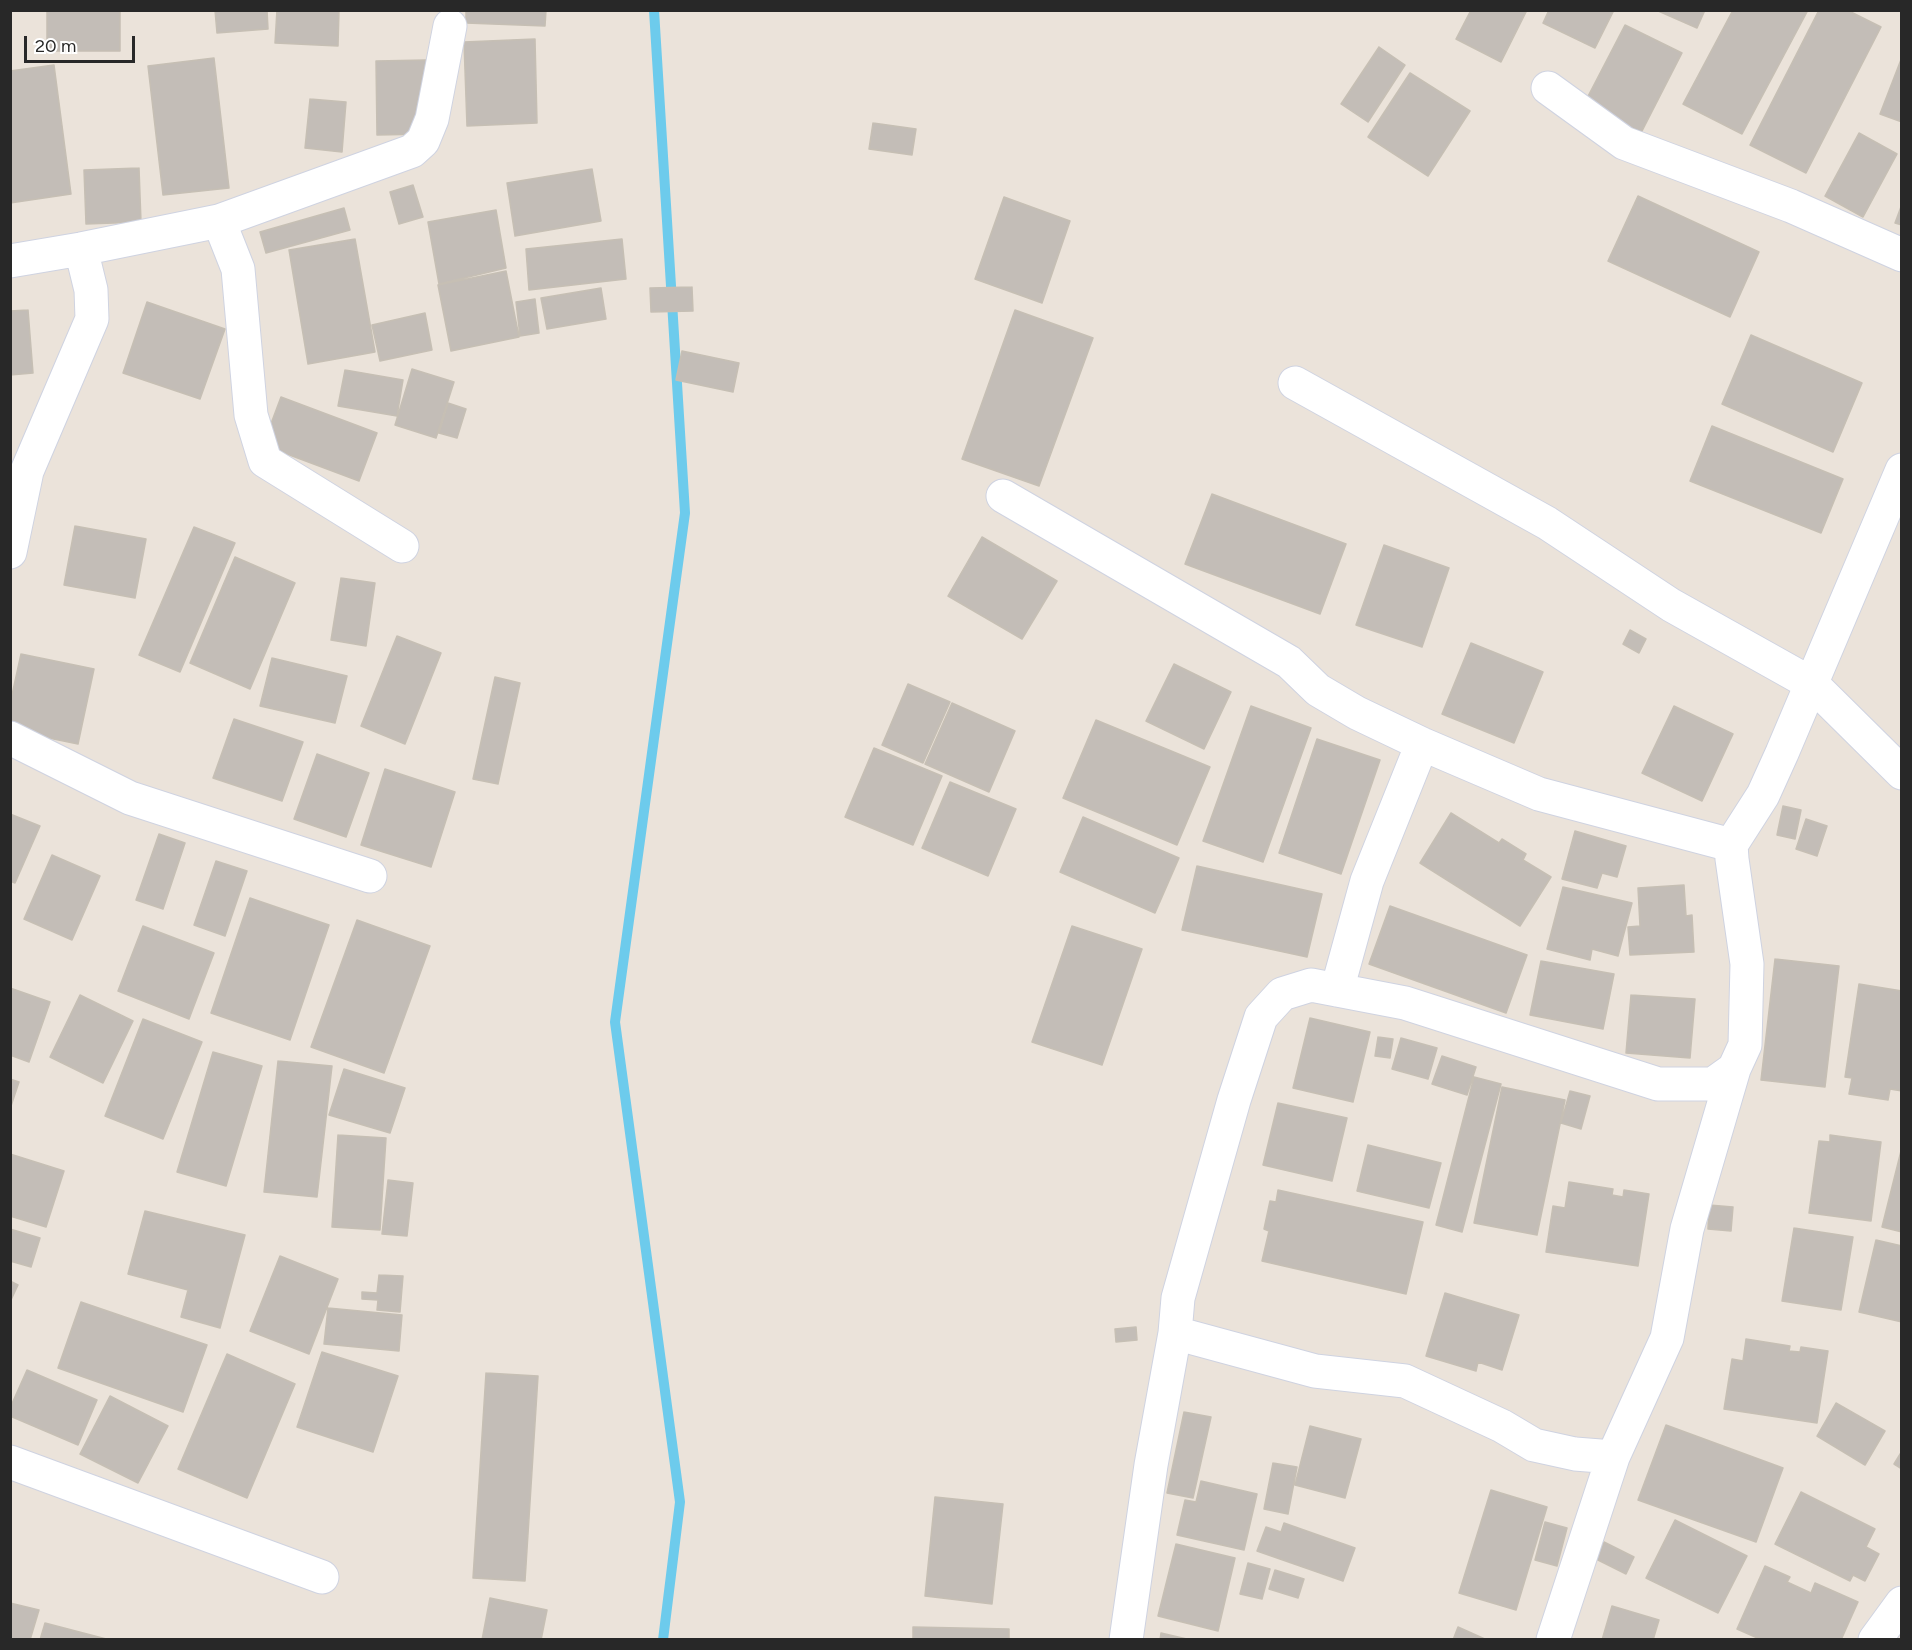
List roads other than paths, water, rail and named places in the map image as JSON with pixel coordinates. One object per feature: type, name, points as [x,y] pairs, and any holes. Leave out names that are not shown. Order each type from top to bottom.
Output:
[{"type":"street","points":[[10,261],[219,221],[412,151],[423,141],[432,119],[450,26]]},
{"type":"street","points":[[1548,88],[1624,142],[1791,206],[1902,255]]},
{"type":"street","points":[[219,221],[238,268],[251,415],[265,461],[402,546]]},
{"type":"street","points":[[10,552],[27,471],[92,319],[91,290],[81,249]]},
{"type":"street","points":[[1296,383],[1547,523],[1671,605],[1812,684],[1902,772]]},
{"type":"street","points":[[1553,1640],[1614,1458],[1667,1338],[1687,1229],[1734,1069],[1745,1045],[1747,964],[1731,844],[1763,795],[1902,470]]},
{"type":"street","points":[[1003,496],[1289,662],[1318,690],[1357,713],[1422,744],[1539,794],[1731,844]]},
{"type":"street","points":[[10,738],[130,798],[370,876]]},
{"type":"street","points":[[1337,990],[1367,881],[1422,744]]},
{"type":"street","points":[[1126,1640],[1178,1298],[1234,1100],[1261,1017],[1282,994],[1311,985],[1405,1003],[1658,1084],[1713,1084],[1734,1069]]},
{"type":"street","points":[[1174,1334],[1315,1371],[1405,1381],[1502,1426],[1534,1445],[1575,1454],[1614,1458]]},
{"type":"street","points":[[10,1462],[322,1576]]},
{"type":"street","points":[[1875,1640],[1901,1604]]},
{"type":"waterway","points":[[654,10],[685,513],[615,1022],[680,1502],[663,1640]]}]
